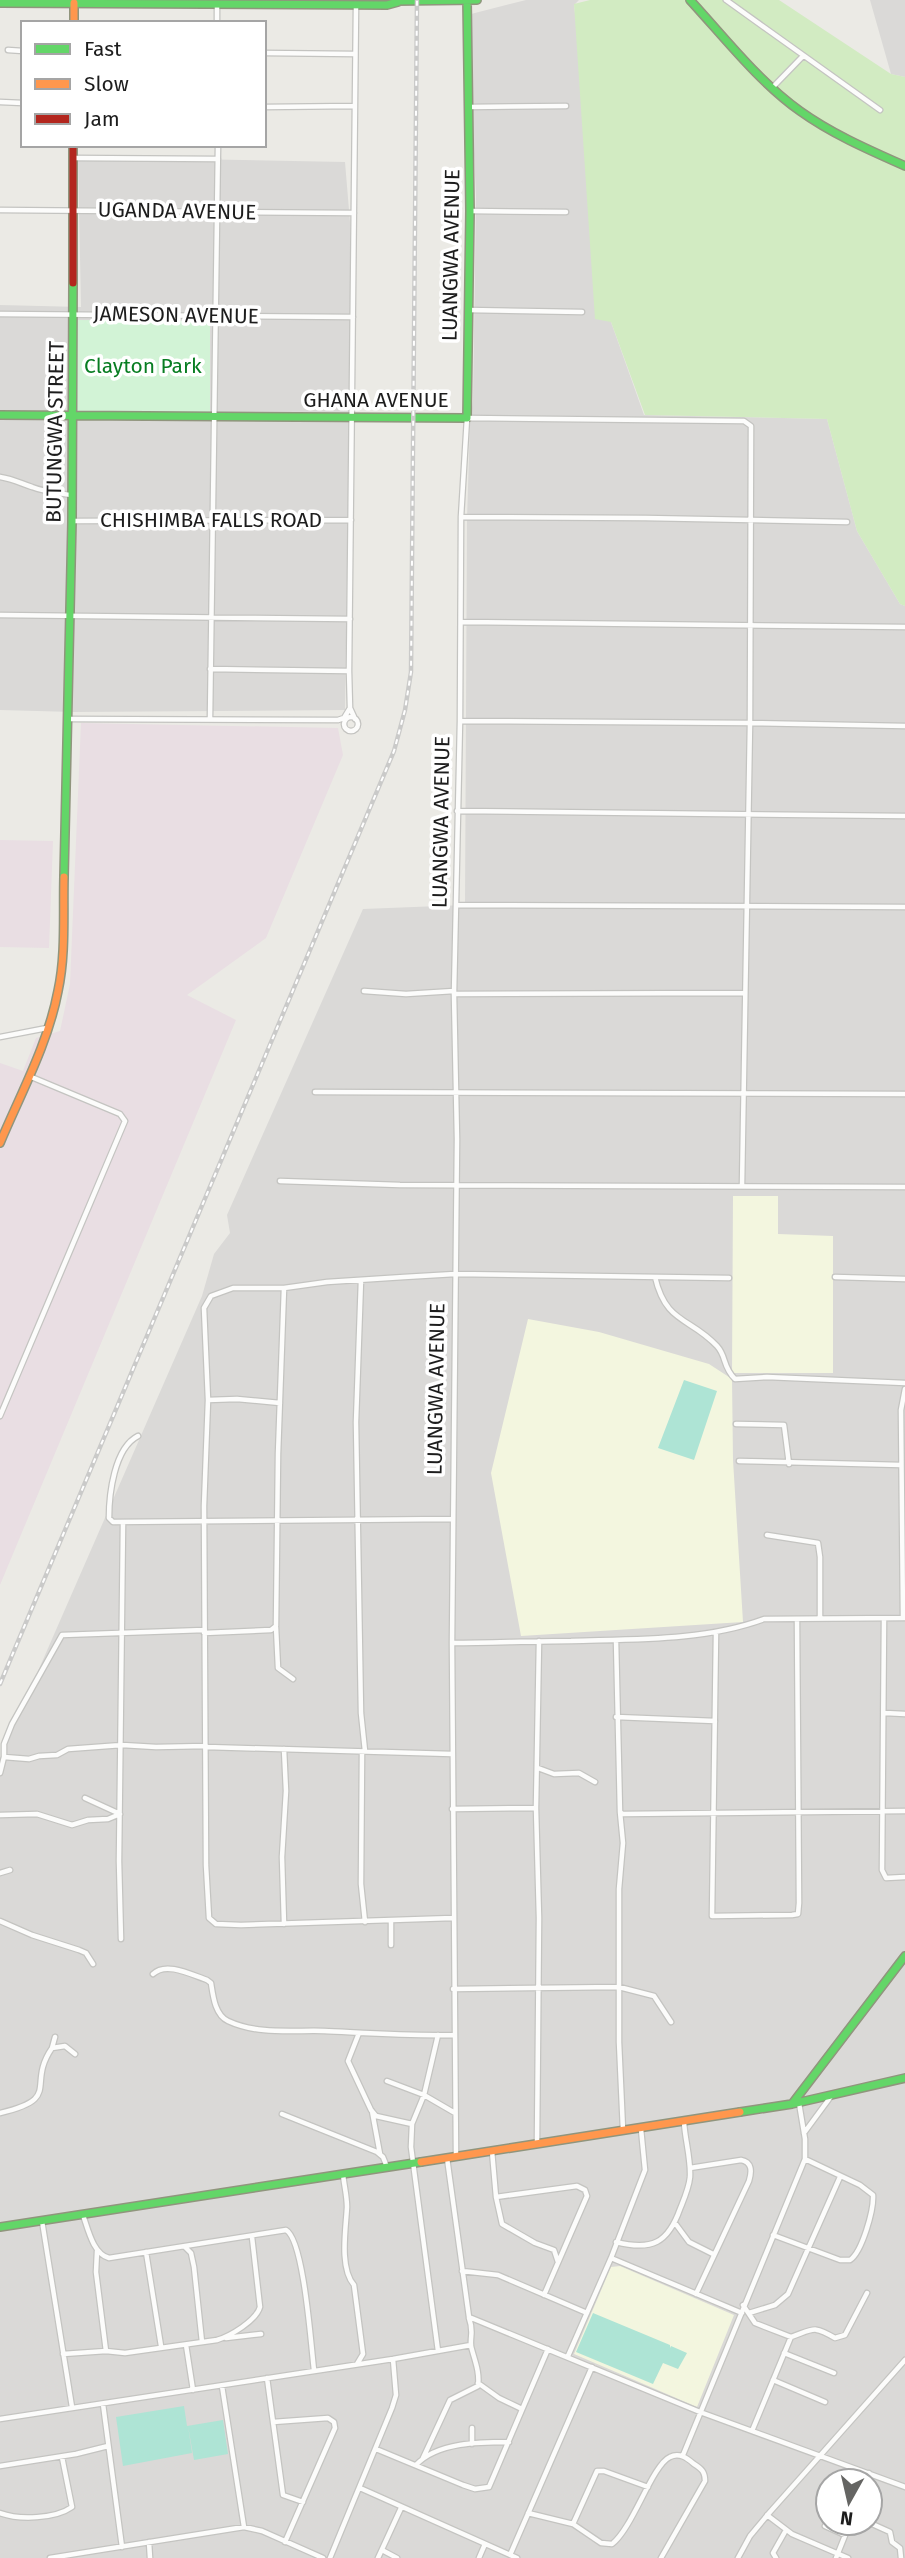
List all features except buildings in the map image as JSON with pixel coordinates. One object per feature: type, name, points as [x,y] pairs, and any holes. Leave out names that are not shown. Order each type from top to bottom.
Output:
[{"type":"main road","points":[[0,3],[387,5],[394,1],[477,0]]},
{"type":"main road","points":[[690,0],[773,87],[813,119],[905,166]]},
{"type":"main road","name":"LUANGWA AVENUE","points":[[467,1],[470,211],[467,418]]},
{"type":"main road","points":[[74,3],[74,21]]},
{"type":"main road","name":"BUTUNGWA STREET","points":[[0,1143],[48,1028],[60,991],[62,969],[72,521],[73,147]]},
{"type":"main road","name":"GHANA AVENUE","points":[[0,415],[467,418]]},
{"type":"main road","points":[[795,2104],[905,1955]]},
{"type":"main road","points":[[0,2227],[795,2104],[905,2078]]},
{"type":"street","points":[[726,0],[880,110]]},
{"type":"street","points":[[217,4],[217,21]]},
{"type":"street","points":[[342,722],[349,711],[356,5]]},
{"type":"street","points":[[8,50],[21,51]]},
{"type":"street","points":[[266,53],[355,54]]},
{"type":"street","points":[[773,87],[803,56]]},
{"type":"street","points":[[0,102],[21,103]]},
{"type":"street","points":[[266,107],[355,106]]},
{"type":"street","points":[[469,107],[566,106]]},
{"type":"street","points":[[210,719],[218,147]]},
{"type":"street","points":[[73,158],[218,159]]},
{"type":"street","name":"UGANDA AVENUE","points":[[0,210],[354,213]]},
{"type":"street","points":[[470,211],[566,212]]},
{"type":"street","points":[[468,310],[582,312]]},
{"type":"street","name":"JAMESON AVENUE","points":[[0,313],[353,317]]},
{"type":"street","name":"GHANA AVENUE","points":[[467,418],[744,421],[750,424],[752,520]]},
{"type":"street","name":"LUANGWA AVENUE","points":[[456,2156],[452,1808],[457,1094],[454,992],[461,517],[467,418]]},
{"type":"street","points":[[0,477],[71,495]]},
{"type":"street","points":[[461,517],[847,522]]},
{"type":"street","name":"CHISHIMBA FALLS ROAD","points":[[72,521],[351,520]]},
{"type":"street","points":[[742,1186],[752,520]]},
{"type":"street","points":[[0,615],[350,620]]},
{"type":"street","points":[[461,622],[905,627]]},
{"type":"street","points":[[211,669],[349,671]]},
{"type":"street","points":[[342,722],[348,731],[355,730],[358,724],[349,711]]},
{"type":"street","points":[[68,719],[342,722],[349,717],[355,719]]},
{"type":"street","points":[[460,721],[905,726]]},
{"type":"street","points":[[457,811],[905,816]]},
{"type":"street","points":[[457,905],[905,907]]},
{"type":"street","points":[[364,991],[406,994],[745,993]]},
{"type":"street","points":[[0,1037],[48,1028]]},
{"type":"street","points":[[0,1416],[125,1121],[120,1114],[28,1075]]},
{"type":"street","points":[[315,1092],[745,1096],[905,1094]]},
{"type":"street","points":[[280,1181],[905,1187]]},
{"type":"street","points":[[453,1918],[216,1924],[209,1918],[204,1632],[208,1400],[204,1308],[207,1301],[221,1291],[233,1288],[284,1288],[327,1282],[455,1275],[729,1278]]},
{"type":"street","points":[[655,1277],[665,1306],[714,1342],[721,1350],[725,1367],[735,1379],[780,1377],[905,1383]]},
{"type":"street","points":[[835,1277],[905,1279]]},
{"type":"street","points":[[361,1280],[356,1422],[364,1752],[361,1884],[365,1922]]},
{"type":"street","points":[[284,1288],[276,1626],[278,1668],[293,1679]]},
{"type":"street","points":[[452,1643],[616,1640],[716,1633],[764,1619],[904,1618],[901,1410],[905,1389]]},
{"type":"street","points":[[208,1400],[237,1399],[280,1403]]},
{"type":"street","points":[[736,1424],[784,1425],[789,1464]]},
{"type":"street","points":[[138,1436],[128,1444],[111,1482],[109,1520],[123,1523],[452,1518]]},
{"type":"street","points":[[739,1461],[902,1468]]},
{"type":"street","points":[[121,1939],[123,1523]]},
{"type":"street","points":[[767,1535],[818,1543],[820,1618]]},
{"type":"street","points":[[716,1633],[712,1916],[798,1914],[797,1619]]},
{"type":"street","points":[[884,1619],[884,1876],[905,1877]]},
{"type":"street","points":[[0,1773],[4,1744],[12,1724],[62,1635],[271,1630],[276,1626]]},
{"type":"street","points":[[616,1640],[616,1717],[623,1843],[619,1889],[620,2095],[623,2131]]},
{"type":"street","points":[[537,2144],[539,1918],[536,1690],[539,1641]]},
{"type":"street","points":[[884,1713],[905,1714]]},
{"type":"street","points":[[616,1717],[716,1720]]},
{"type":"street","points":[[4,1757],[29,1759],[39,1755],[57,1755],[68,1749],[122,1745],[452,1754]]},
{"type":"street","points":[[284,1749],[284,1924]]},
{"type":"street","points":[[538,1768],[554,1774],[579,1773],[595,1782]]},
{"type":"street","points":[[85,1798],[120,1814]]},
{"type":"street","points":[[452,1808],[536,1808]]},
{"type":"street","points":[[620,1812],[905,1811]]},
{"type":"street","points":[[0,1815],[37,1814],[72,1825],[88,1820],[108,1819],[120,1814]]},
{"type":"street","points":[[0,1873],[10,1870]]},
{"type":"street","points":[[0,1921],[86,1953],[93,1964]]},
{"type":"street","points":[[391,1921],[391,1945]]},
{"type":"street","points":[[153,1974],[158,1969],[170,1968],[207,1980],[211,1983],[220,2015],[227,2021],[289,2033],[320,2031],[453,2035]]},
{"type":"street","points":[[453,1989],[619,1987],[654,1996],[671,2022]]},
{"type":"street","points":[[359,2033],[348,2061],[372,2111],[380,2155],[387,2166]]},
{"type":"street","points":[[438,2035],[424,2095],[412,2124],[413,2162],[438,2351]]},
{"type":"street","points":[[0,2113],[37,2099],[42,2086],[40,2074],[43,2061],[52,2048],[55,2037]]},
{"type":"street","points":[[52,2048],[65,2046],[75,2054]]},
{"type":"street","points":[[387,2081],[424,2095],[455,2113]]},
{"type":"street","points":[[804,2133],[833,2094]]},
{"type":"street","points":[[683,2455],[805,2159],[804,2133],[795,2104]]},
{"type":"street","points":[[372,2111],[381,2118],[412,2124]]},
{"type":"street","points":[[282,2114],[380,2155]]},
{"type":"street","points":[[616,2242],[629,2245],[652,2244],[665,2238],[675,2223],[688,2187],[690,2168],[684,2122]]},
{"type":"street","points":[[568,2356],[611,2258],[645,2170],[640,2129]]},
{"type":"street","points":[[492,2151],[496,2197],[502,2224],[535,2243],[554,2250],[558,2262]]},
{"type":"street","points":[[416,2465],[423,2458],[450,2400],[474,2388],[478,2383],[475,2354],[471,2345],[474,2330],[469,2317],[447,2157]]},
{"type":"street","points":[[773,2235],[847,2261],[857,2254],[874,2205],[873,2195],[860,2185],[805,2159]]},
{"type":"street","points":[[690,2168],[741,2160],[751,2169],[738,2207],[696,2294]]},
{"type":"street","points":[[343,2174],[347,2205],[344,2235],[346,2260],[349,2280],[354,2285],[363,2354],[356,2365]]},
{"type":"street","points":[[749,2313],[782,2301],[788,2294],[840,2176]]},
{"type":"street","points":[[496,2197],[577,2186],[585,2190],[587,2196],[544,2295]]},
{"type":"street","points":[[83,2215],[97,2250],[102,2256],[109,2258],[286,2230],[292,2234],[307,2305],[314,2370]]},
{"type":"street","points":[[42,2221],[72,2407]]},
{"type":"street","points":[[675,2223],[689,2242],[713,2254]]},
{"type":"street","points":[[222,2339],[258,2314],[260,2299],[252,2236]]},
{"type":"street","points":[[185,2246],[191,2253],[194,2267],[202,2342]]},
{"type":"street","points":[[97,2250],[96,2272],[106,2351]]},
{"type":"street","points":[[146,2252],[161,2346]]},
{"type":"street","points":[[611,2258],[742,2313]]},
{"type":"street","points":[[462,2271],[498,2275],[587,2313]]},
{"type":"street","points":[[743,2305],[755,2323],[791,2337],[818,2328],[835,2338],[845,2335],[867,2293]]},
{"type":"street","points":[[469,2317],[700,2412],[853,2467]]},
{"type":"street","points":[[63,2354],[106,2351],[125,2353],[261,2334]]},
{"type":"street","points":[[752,2431],[791,2337]]},
{"type":"street","points":[[186,2345],[193,2390]]},
{"type":"street","points":[[0,2419],[471,2345]]},
{"type":"street","points":[[376,2449],[463,2485],[484,2489],[489,2487],[494,2481],[548,2349]]},
{"type":"street","points":[[785,2353],[834,2373]]},
{"type":"street","points":[[330,2558],[396,2395],[393,2359]]},
{"type":"street","points":[[738,2558],[750,2536],[767,2515],[905,2360]]},
{"type":"street","points":[[510,2555],[592,2367]]},
{"type":"street","points":[[267,2378],[283,2495],[303,2502]]},
{"type":"street","points":[[773,2380],[825,2402]]},
{"type":"street","points":[[478,2383],[499,2398],[522,2409]]},
{"type":"street","points":[[222,2386],[244,2527]]},
{"type":"street","points":[[103,2404],[122,2547]]},
{"type":"street","points":[[273,2422],[316,2417],[328,2418],[334,2423],[333,2434],[285,2542]]},
{"type":"street","points":[[472,2428],[472,2444]]},
{"type":"street","points":[[423,2458],[439,2451],[472,2444],[509,2442]]},
{"type":"street","points":[[0,2466],[62,2457],[108,2446]]},
{"type":"street","points":[[528,2513],[573,2524],[601,2543],[612,2544],[629,2522],[665,2460],[683,2455],[702,2469],[705,2481],[660,2558]]},
{"type":"street","points":[[0,2513],[16,2518],[64,2512],[72,2507],[62,2457]]},
{"type":"street","points":[[573,2524],[597,2471],[648,2487]]},
{"type":"street","points":[[884,2479],[905,2487]]},
{"type":"street","points":[[360,2488],[517,2558]]},
{"type":"street","points":[[378,2558],[401,2508]]},
{"type":"street","points":[[767,2515],[786,2530],[837,2556],[848,2558]]},
{"type":"street","points":[[50,2558],[244,2527],[323,2558]]},
{"type":"street","points":[[884,2529],[890,2532],[892,2542],[900,2549],[901,2558]]},
{"type":"street","points":[[776,2558],[773,2553],[786,2530]]},
{"type":"street","points":[[837,2556],[844,2537]]},
{"type":"street","points":[[149,2542],[150,2558]]},
{"type":"street","points":[[479,2558],[485,2544]]},
{"type":"street","points":[[382,2550],[397,2558]]},
{"type":"shaded area","points":[[526,0],[579,0],[574,5],[611,322],[644,415],[827,419],[857,531],[900,604],[905,606],[905,2558],[0,2558],[0,1758],[202,1296],[214,1254],[230,1233],[227,1215],[363,909],[465,905],[467,520],[473,401],[476,196],[471,14]]},
{"type":"shaded area","points":[[870,0],[905,0],[905,77],[891,74]]},
{"type":"shaded area","points":[[78,157],[345,162],[350,222],[351,305],[345,710],[0,710],[0,305],[81,307]]},
{"type":"shaded area","points":[[81,723],[338,728],[343,755],[266,938],[187,995],[236,1020],[0,1585],[0,1063],[23,1071],[36,1038],[60,1031],[70,984]]},
{"type":"shaded area","points":[[0,840],[53,841],[49,948],[0,947]]},
{"type":"shaded area","points":[[733,1196],[778,1196],[778,1234],[833,1236],[833,1373],[732,1373]]},
{"type":"shaded area","points":[[528,1319],[599,1332],[709,1364],[732,1379],[733,1460],[743,1622],[521,1636],[491,1473]]},
{"type":"shaded area","points":[[620,2266],[734,2315],[697,2407],[574,2354],[611,2267]]},
{"type":"green space","points":[[590,0],[779,0],[891,74],[905,77],[905,606],[900,604],[857,531],[827,419],[645,415],[611,322],[595,319],[574,4]]},
{"type":"green space","name":"Clayton Park","points":[[76,320],[210,321],[210,412],[75,411]]},
{"type":"green space","points":[[684,1380],[717,1391],[694,1460],[658,1448]]},
{"type":"green space","points":[[593,2313],[687,2353],[678,2369],[663,2363],[653,2384],[576,2352]]},
{"type":"green space","points":[[184,2406],[187,2426],[223,2420],[228,2454],[194,2460],[188,2426],[192,2453],[123,2466],[116,2417]]},
{"type":"railway","points":[[0,1684],[394,751],[405,710],[411,672],[417,0]]},
{"type":"traffic: fast","points":[[0,415],[467,418],[470,211],[467,0]]},
{"type":"traffic: fast","points":[[396,1],[477,0]]},
{"type":"traffic: fast","points":[[690,0],[742,58],[785,99],[838,134],[905,166]]},
{"type":"traffic: fast","points":[[0,3],[387,5],[398,2]]},
{"type":"traffic: fast","points":[[64,877],[72,521],[73,283]]},
{"type":"traffic: fast","points":[[792,2104],[905,1956]]},
{"type":"traffic: fast","points":[[740,2112],[792,2104],[905,2078]]},
{"type":"traffic: fast","points":[[0,2227],[421,2162]]},
{"type":"traffic: slow","points":[[74,3],[74,21]]},
{"type":"traffic: slow","points":[[0,1143],[41,1049],[58,991],[64,934],[64,877]]},
{"type":"traffic: slow","points":[[421,2162],[740,2112]]},
{"type":"traffic: jam","points":[[73,147],[73,283]]}]
